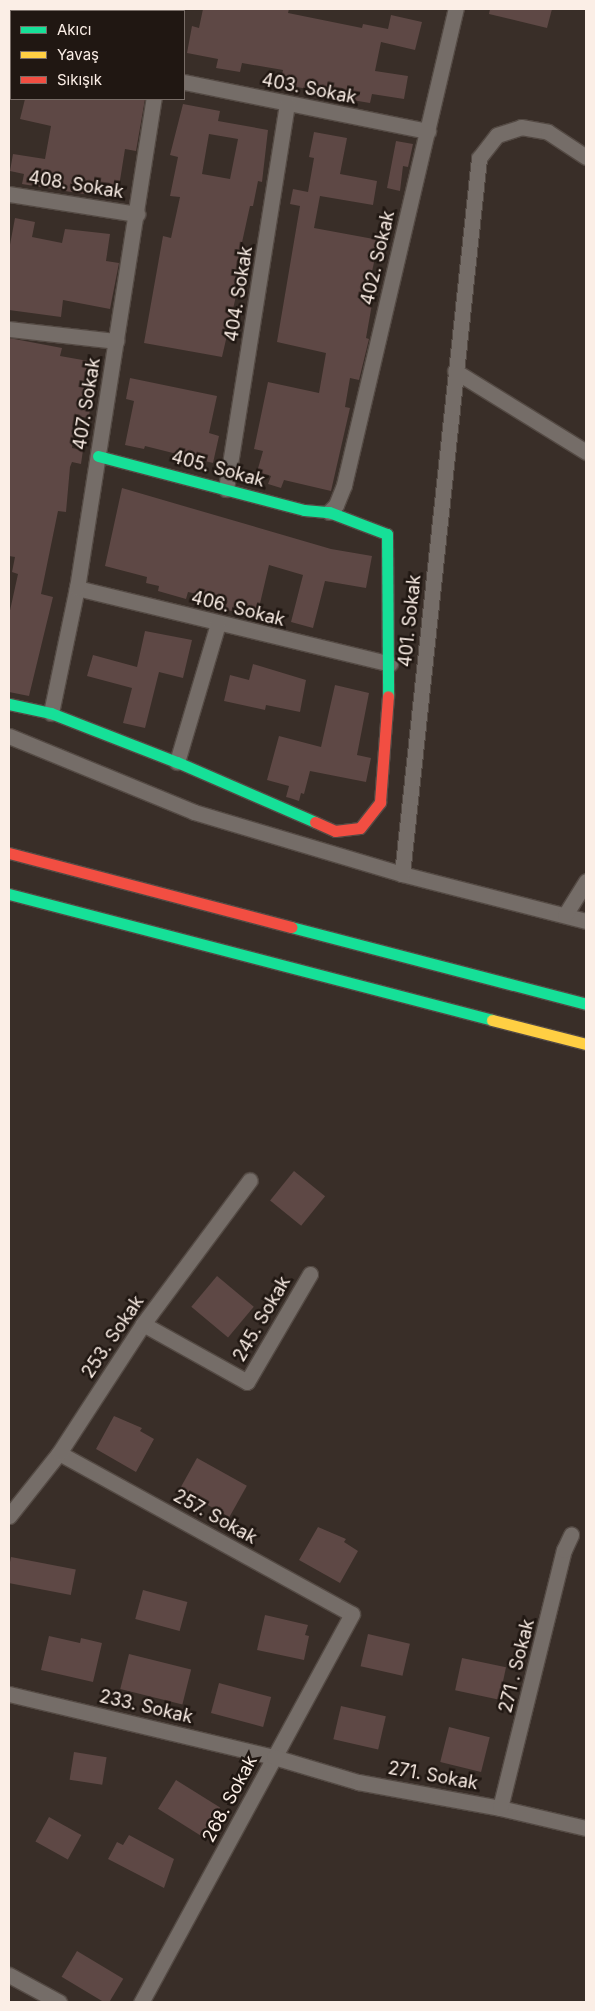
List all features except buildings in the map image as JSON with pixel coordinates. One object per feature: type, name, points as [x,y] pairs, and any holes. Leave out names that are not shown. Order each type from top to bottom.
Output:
[{"type":"main road","name":"405. Sokak","points":[[98,456],[318,513],[329,512],[387,534],[390,664]]},
{"type":"main road","points":[[9,704],[50,713],[177,762],[334,831],[360,828],[380,802],[390,664]]},
{"type":"main road","points":[[9,853],[586,1004]]},
{"type":"main road","points":[[9,894],[586,1044]]},
{"type":"street","name":"402. Sokak","points":[[329,512],[336,505],[344,485],[428,131],[451,10]]},
{"type":"street","name":"403. Sokak","points":[[185,82],[428,131]]},
{"type":"street","name":"407. Sokak","points":[[50,713],[77,588],[154,100]]},
{"type":"street","name":"404. Sokak","points":[[226,489],[287,104]]},
{"type":"street","name":"401. Sokak","points":[[402,874],[479,158],[497,135],[521,127],[548,132],[586,157]]},
{"type":"street","name":"408. Sokak","points":[[9,194],[137,214]]},
{"type":"street","points":[[9,329],[116,341]]},
{"type":"street","points":[[455,371],[586,452]]},
{"type":"street","name":"406. Sokak","points":[[77,588],[218,624],[390,664]]},
{"type":"street","points":[[177,762],[218,624]]},
{"type":"street","points":[[9,736],[194,812],[402,874],[586,921]]},
{"type":"street","points":[[565,915],[586,881]]},
{"type":"street","name":"253. Sokak","points":[[9,1516],[59,1453],[143,1324],[250,1180]]},
{"type":"street","name":"245. Sokak","points":[[143,1324],[247,1382],[310,1274]]},
{"type":"street","name":"257. Sokak","points":[[59,1453],[352,1614]]},
{"type":"street","name":"271 . Sokak","points":[[500,1808],[564,1550],[571,1535]]},
{"type":"street","name":"268. Sokak","points":[[141,2002],[352,1614]]},
{"type":"street","name":"233. Sokak","points":[[9,1694],[274,1757]]},
{"type":"street","name":"271. Sokak","points":[[274,1757],[358,1782],[500,1808],[586,1828]]},
{"type":"street","points":[[9,1975],[59,2002]]},
{"type":"traffic: fast","points":[[98,456],[304,510],[329,512],[387,534],[388,696]]},
{"type":"traffic: fast","points":[[9,704],[51,713],[177,762],[315,822]]},
{"type":"traffic: fast","points":[[9,894],[492,1020]]},
{"type":"traffic: fast","points":[[291,927],[586,1004]]},
{"type":"traffic: slow","points":[[492,1020],[586,1044]]},
{"type":"traffic: jam","points":[[315,822],[335,831],[360,828],[380,802],[388,696]]},
{"type":"traffic: jam","points":[[9,853],[291,927]]}]
